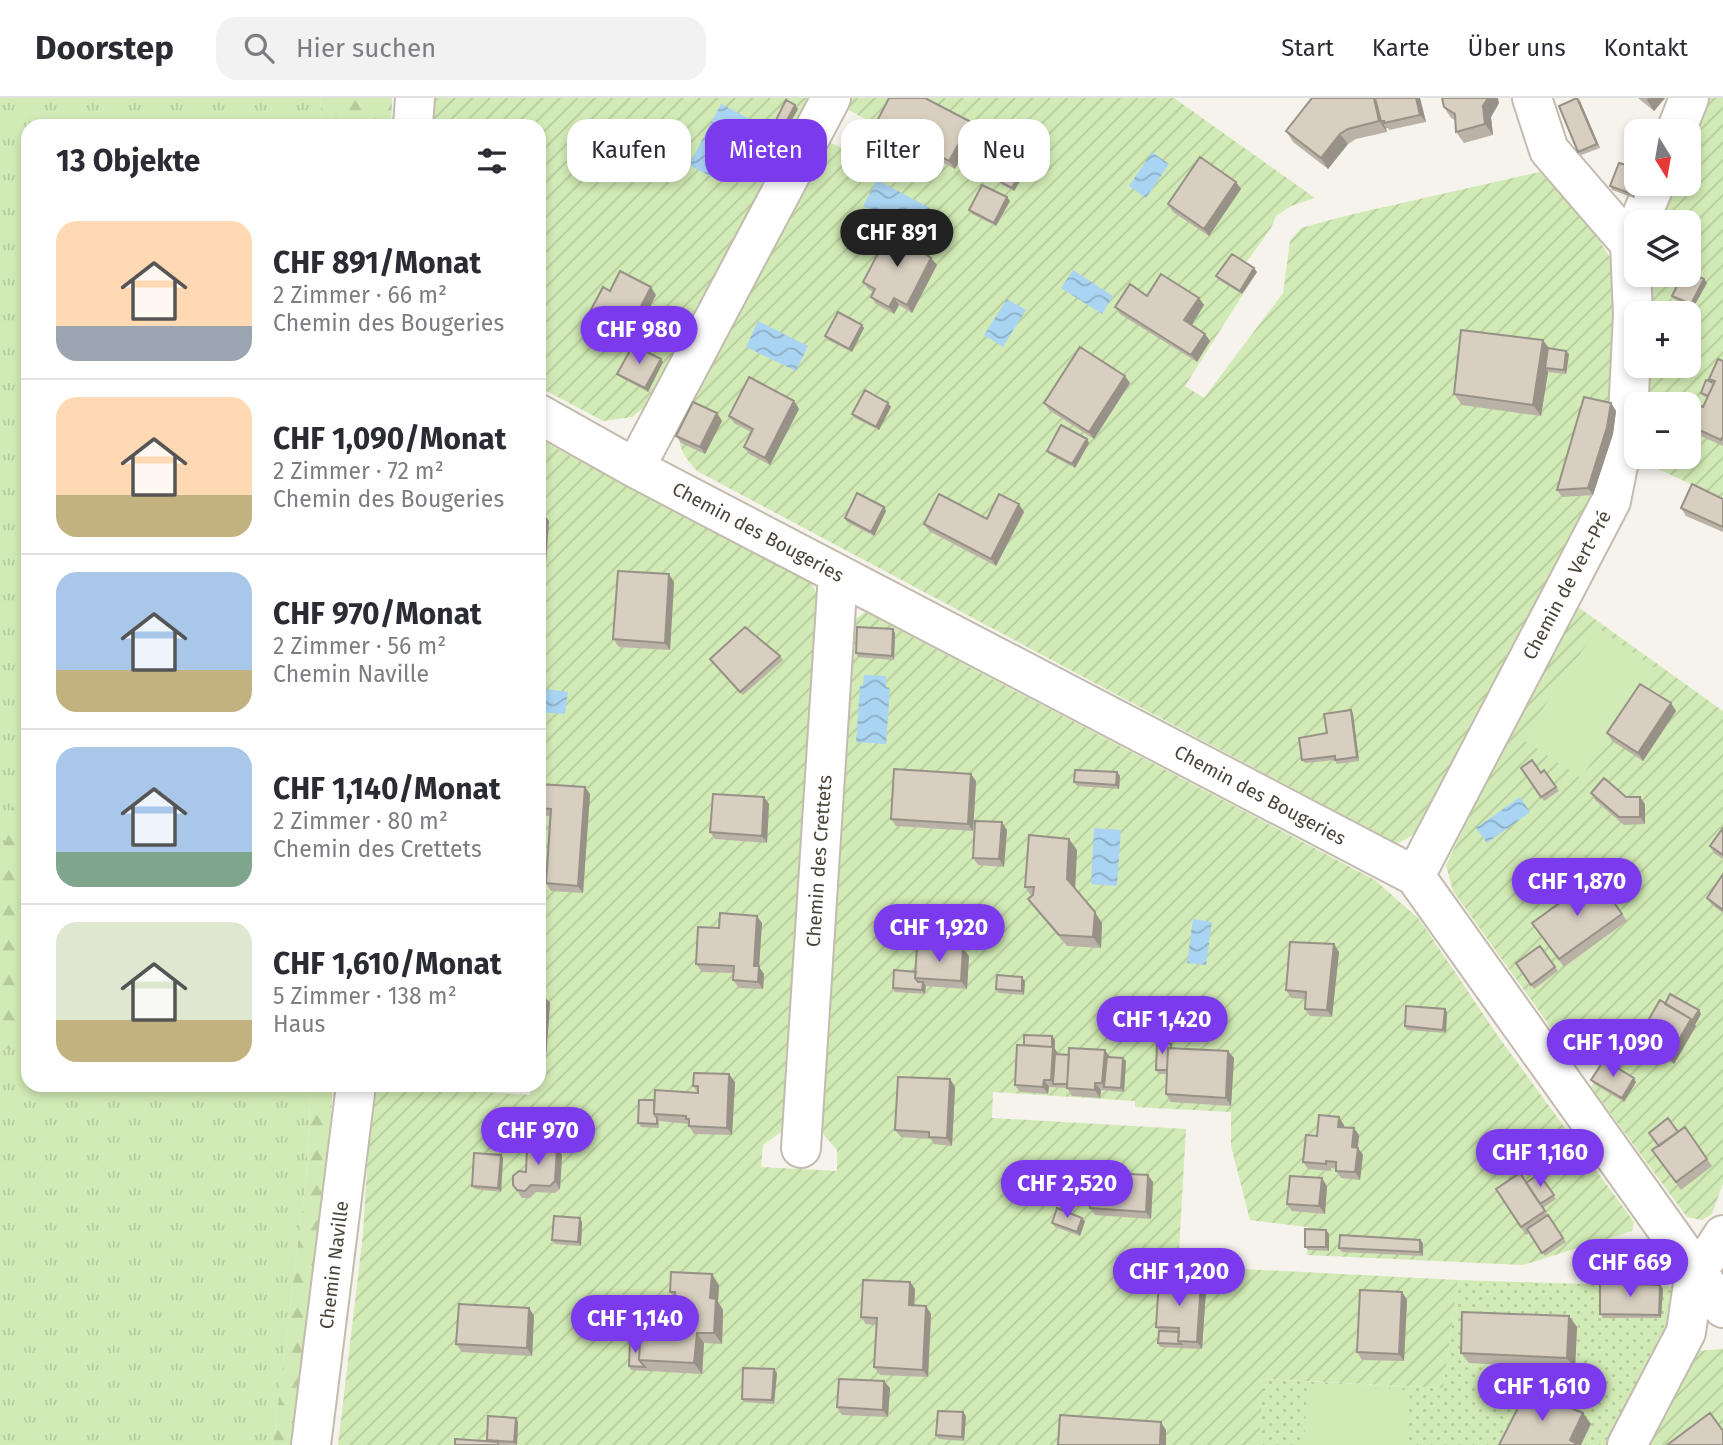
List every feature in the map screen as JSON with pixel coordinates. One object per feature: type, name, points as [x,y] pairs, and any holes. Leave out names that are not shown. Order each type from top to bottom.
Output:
[{"type":"street","points":[[414,119],[415,98]]},
{"type":"street","points":[[635,468],[831,98]]},
{"type":"street","points":[[1532,98],[1549,150],[1624,222]]},
{"type":"street","points":[[1681,119],[1689,98]]},
{"type":"street","name":"Chemin de Vert-Pré","points":[[1415,876],[1611,501],[1628,415],[1634,287]]},
{"type":"street","name":"Chemin des Bougeries","points":[[546,419],[1415,876],[1723,1308]]},
{"type":"street","name":"Chemin des Crettets","points":[[801,1148],[838,574]]},
{"type":"street","name":"Chemin Naville","points":[[312,1445],[355,1092]]},
{"type":"street","points":[[1627,1445],[1686,1332],[1695,1270],[1723,1235]]},
{"type":"green space","points":[[0,98],[320,98],[322,119],[21,119],[21,1092],[311,1092],[306,1179],[273,1445],[0,1445]]},
{"type":"green space","points":[[320,98],[392,98],[391,119],[322,119]]},
{"type":"green space","points":[[434,98],[809,98],[798,119],[705,119],[705,182],[765,182],[647,405],[632,417],[603,421],[546,391],[546,119],[433,119]]},
{"type":"green space","points":[[851,98],[1174,98],[1315,198],[1291,206],[1276,216],[1271,228],[1245,264],[1257,272],[1185,386],[1204,398],[1283,293],[1290,241],[1301,228],[1544,171],[1567,189],[1612,261],[1617,298],[1616,411],[1593,495],[1420,831],[1397,844],[697,471],[691,465],[679,441],[681,417],[804,182],[827,182],[827,141],[841,148],[841,182],[944,182],[944,119],[865,119],[845,108]]},
{"type":"green space","points":[[1701,98],[1723,98],[1723,499],[1658,469],[1701,469],[1701,392],[1642,392],[1642,378],[1701,378],[1701,301],[1647,301],[1648,287],[1701,287],[1701,210],[1657,210],[1662,196],[1701,196],[1701,119],[1693,119]]},
{"type":"green space","points":[[546,443],[811,583],[822,604],[790,1126],[763,1145],[761,1167],[837,1171],[837,1150],[816,1126],[847,625],[865,612],[1375,880],[1419,919],[1500,1039],[1634,1222],[1632,1231],[1523,1265],[1307,1255],[1308,1227],[1250,1220],[1231,1146],[1231,1112],[1135,1107],[1135,1101],[993,1092],[992,1118],[1186,1129],[1179,1250],[1244,1269],[1458,1280],[1443,1388],[1263,1379],[1259,1445],[338,1445],[363,1234],[372,1092],[483,1092],[530,1095],[530,1092],[546,1092],[550,1004],[546,1004]]},
{"type":"green space","points":[[1578,607],[1723,711],[1723,1183],[1712,1214],[1702,1220],[1687,1217],[1591,1087],[1609,1059],[1589,1047],[1577,1064],[1453,891],[1446,865],[1510,733]]},
{"type":"green space","points":[[1598,628],[1655,668],[1581,778],[1522,739]]},
{"type":"green space","points":[[21,760],[21,1050],[0,1048],[0,869]]},
{"type":"green space","points":[[311,1092],[333,1092],[321,1262],[298,1445],[273,1445],[306,1179]]},
{"type":"green space","points":[[1458,1280],[1681,1287],[1679,1330],[1617,1445],[1258,1445],[1261,1379],[1443,1388]]},
{"type":"green space","points":[[1723,1349],[1723,1445],[1648,1445],[1698,1351]]},
{"type":"green space","points":[[1307,1385],[1410,1390],[1407,1445],[1304,1445]]},
{"type":"water","points":[[721,104],[750,119],[713,119]]},
{"type":"water","points":[[705,134],[705,174],[691,166]]},
{"type":"water","points":[[1152,152],[1169,164],[1146,198],[1129,186]]},
{"type":"water","points":[[876,182],[881,182],[930,208],[916,234],[863,206]]},
{"type":"water","points":[[1073,270],[1113,296],[1102,314],[1061,288]]},
{"type":"water","points":[[1007,299],[1026,310],[1003,347],[984,335]]},
{"type":"water","points":[[758,321],[808,346],[796,371],[746,347]]},
{"type":"water","points":[[864,675],[886,676],[886,687],[890,688],[886,744],[856,742],[860,686],[863,685]]},
{"type":"water","points":[[546,689],[568,692],[565,714],[546,713]]},
{"type":"water","points":[[1520,797],[1530,812],[1487,843],[1476,828]]},
{"type":"water","points":[[1094,828],[1121,830],[1117,886],[1091,884]]},
{"type":"water","points":[[1193,919],[1212,922],[1206,965],[1187,963]]},
{"type":"building","points":[[889,98],[925,98],[965,119],[958,119],[958,145],[949,161],[944,158],[944,119],[878,119]]},
{"type":"building","points":[[1312,98],[1374,98],[1379,121],[1348,129],[1340,134],[1321,158],[1286,131]]},
{"type":"building","points":[[1375,98],[1416,98],[1420,115],[1384,123],[1381,121]]},
{"type":"building","points":[[1442,98],[1488,98],[1483,106],[1485,124],[1456,132],[1455,114],[1444,107]]},
{"type":"building","points":[[1577,98],[1597,144],[1578,152],[1559,106]]},
{"type":"building","points":[[786,100],[795,105],[788,119],[776,119]]},
{"type":"building","points":[[1200,157],[1236,182],[1204,229],[1168,204]]},
{"type":"building","points":[[1619,163],[1624,164],[1624,191],[1610,186]]},
{"type":"building","points":[[1001,182],[1015,182],[1012,188]]},
{"type":"building","points":[[982,185],[1007,197],[994,223],[969,210]]},
{"type":"building","points":[[905,232],[924,241],[920,250],[931,258],[907,305],[894,298],[889,307],[871,297],[875,289],[863,282],[888,234],[901,240]]},
{"type":"building","points":[[1232,254],[1254,268],[1240,291],[1216,276]]},
{"type":"building","points":[[620,271],[651,287],[624,339],[586,319],[603,287],[610,291]]},
{"type":"building","points":[[1161,274],[1199,298],[1184,320],[1205,334],[1191,355],[1115,307],[1130,284],[1147,296]]},
{"type":"building","points":[[1676,287],[1700,287],[1693,301],[1672,296]]},
{"type":"building","points":[[838,312],[862,325],[849,349],[825,336]]},
{"type":"building","points":[[1461,330],[1543,340],[1533,405],[1454,394]]},
{"type":"building","points":[[633,345],[661,359],[645,388],[617,374]]},
{"type":"building","points":[[1080,347],[1125,376],[1089,432],[1044,403]]},
{"type":"building","points":[[1548,348],[1566,351],[1564,370],[1545,368]]},
{"type":"building","points":[[1718,359],[1723,361],[1721,440],[1701,431],[1701,406],[1703,407],[1715,381],[1709,379]]},
{"type":"building","points":[[749,377],[794,401],[765,458],[744,447],[753,429],[729,416]]},
{"type":"building","points":[[1706,380],[1714,383],[1708,396],[1701,393]]},
{"type":"building","points":[[865,390],[888,403],[876,427],[852,414]]},
{"type":"building","points":[[1584,397],[1611,403],[1607,427],[1588,488],[1557,490]]},
{"type":"building","points":[[693,402],[717,413],[700,447],[676,436]]},
{"type":"building","points":[[1061,425],[1087,439],[1072,464],[1047,451]]},
{"type":"building","points":[[1692,484],[1723,499],[1723,527],[1681,508]]},
{"type":"building","points":[[857,493],[884,507],[871,532],[845,518]]},
{"type":"building","points":[[939,494],[987,519],[999,494],[1019,504],[991,559],[924,524]]},
{"type":"building","points":[[618,571],[669,574],[665,643],[613,639]]},
{"type":"building","points":[[745,627],[780,656],[740,692],[710,659]]},
{"type":"building","points":[[857,627],[893,629],[892,656],[856,653]]},
{"type":"building","points":[[1640,684],[1671,703],[1638,753],[1607,733]]},
{"type":"building","points":[[1351,710],[1357,757],[1335,760],[1335,756],[1302,760],[1299,738],[1327,733],[1324,714]]},
{"type":"building","points":[[1532,760],[1541,773],[1544,770],[1556,787],[1541,797],[1521,768]]},
{"type":"building","points":[[894,769],[971,774],[968,824],[891,819]]},
{"type":"building","points":[[1075,770],[1117,772],[1116,785],[1074,782]]},
{"type":"building","points":[[1604,778],[1626,797],[1640,797],[1640,817],[1619,817],[1591,793]]},
{"type":"building","points":[[546,784],[585,787],[578,886],[546,883],[551,809],[546,809]]},
{"type":"building","points":[[713,794],[764,797],[762,836],[710,832]]},
{"type":"building","points":[[975,821],[1002,822],[999,859],[973,858]]},
{"type":"building","points":[[1723,828],[1723,855],[1710,846]]},
{"type":"building","points":[[1029,835],[1069,839],[1067,879],[1095,912],[1093,937],[1059,935],[1028,899],[1033,895],[1034,887],[1025,887]]},
{"type":"building","points":[[1723,874],[1723,910],[1707,898]]},
{"type":"building","points":[[1596,877],[1622,914],[1559,959],[1532,923]]},
{"type":"building","points":[[720,913],[757,916],[754,966],[759,966],[758,982],[733,980],[734,966],[696,964],[698,927],[719,928]]},
{"type":"building","points":[[1290,942],[1334,944],[1327,1010],[1305,1009],[1306,992],[1286,990]]},
{"type":"building","points":[[917,946],[963,949],[961,981],[915,978]]},
{"type":"building","points":[[1540,946],[1555,967],[1531,985],[1516,963]]},
{"type":"building","points":[[894,970],[916,972],[915,978],[918,982],[923,982],[922,990],[893,988]]},
{"type":"building","points":[[997,975],[1022,977],[1022,991],[996,989]]},
{"type":"building","points":[[1670,994],[1699,1010],[1692,1021],[1665,1004]]},
{"type":"building","points":[[1660,1000],[1691,1019],[1669,1057],[1638,1038]]},
{"type":"building","points":[[1406,1006],[1445,1009],[1443,1030],[1405,1026]]},
{"type":"building","points":[[1605,1020],[1622,1030],[1607,1055],[1591,1045]]},
{"type":"building","points":[[1024,1035],[1052,1036],[1052,1047],[1024,1045]]},
{"type":"building","points":[[1157,1043],[1171,1044],[1171,1048],[1168,1048],[1167,1070],[1156,1070]]},
{"type":"building","points":[[1017,1045],[1053,1047],[1051,1080],[1044,1080],[1043,1087],[1015,1085]]},
{"type":"building","points":[[1069,1048],[1105,1050],[1102,1083],[1095,1083],[1095,1090],[1067,1088]]},
{"type":"building","points":[[1168,1048],[1228,1051],[1226,1098],[1166,1094]]},
{"type":"building","points":[[1055,1054],[1069,1055],[1067,1084],[1053,1084]]},
{"type":"building","points":[[1107,1057],[1123,1058],[1121,1088],[1104,1087]]},
{"type":"building","points":[[1604,1060],[1634,1078],[1622,1098],[1591,1080]]},
{"type":"building","points":[[694,1073],[729,1074],[727,1128],[689,1126],[686,1116],[654,1114],[655,1090],[698,1093],[698,1086],[693,1086]]},
{"type":"building","points":[[898,1077],[950,1079],[947,1138],[929,1137],[929,1132],[895,1130]]},
{"type":"building","points":[[639,1100],[654,1100],[657,1124],[638,1123]]},
{"type":"building","points":[[1319,1115],[1339,1117],[1338,1127],[1354,1128],[1352,1147],[1358,1148],[1355,1172],[1336,1171],[1336,1162],[1303,1162],[1306,1135],[1317,1136]]},
{"type":"building","points":[[1668,1118],[1678,1132],[1659,1146],[1649,1133]]},
{"type":"building","points":[[1685,1127],[1707,1159],[1676,1182],[1652,1150]]},
{"type":"building","points":[[534,1142],[553,1143],[557,1148],[555,1181],[550,1186],[531,1185],[525,1191],[517,1190],[513,1185],[513,1176],[519,1171],[526,1172],[527,1147]]},
{"type":"building","points":[[474,1153],[501,1155],[498,1188],[472,1186]]},
{"type":"building","points":[[1093,1165],[1112,1167],[1112,1173],[1148,1175],[1146,1212],[1090,1208]]},
{"type":"building","points":[[1520,1173],[1545,1211],[1521,1227],[1496,1189]]},
{"type":"building","points":[[1539,1174],[1554,1195],[1540,1204],[1526,1183]]},
{"type":"building","points":[[1290,1176],[1322,1178],[1319,1206],[1287,1204]]},
{"type":"building","points":[[1057,1208],[1082,1218],[1077,1232],[1052,1223]]},
{"type":"building","points":[[1548,1215],[1563,1238],[1542,1253],[1527,1229]]},
{"type":"building","points":[[554,1216],[580,1218],[578,1242],[552,1240]]},
{"type":"building","points":[[1305,1229],[1326,1230],[1326,1247],[1305,1247]]},
{"type":"building","points":[[1340,1235],[1420,1240],[1420,1252],[1339,1248]]},
{"type":"building","points":[[671,1272],[712,1274],[710,1298],[716,1299],[714,1333],[697,1333],[694,1363],[639,1360],[640,1329],[673,1331],[675,1292],[670,1292]]},
{"type":"building","points":[[863,1280],[910,1282],[909,1305],[926,1306],[923,1370],[874,1367],[877,1318],[861,1317]]},
{"type":"building","points":[[1159,1280],[1201,1283],[1197,1342],[1178,1341],[1179,1328],[1156,1327]]},
{"type":"building","points":[[1600,1283],[1660,1285],[1659,1315],[1600,1314]]},
{"type":"building","points":[[1360,1290],[1402,1292],[1399,1354],[1357,1352]]},
{"type":"building","points":[[459,1304],[529,1308],[527,1348],[456,1344]]},
{"type":"building","points":[[1462,1312],[1569,1316],[1567,1358],[1461,1353]]},
{"type":"building","points":[[1159,1331],[1179,1332],[1178,1341],[1181,1344],[1158,1343]]},
{"type":"building","points":[[630,1342],[640,1342],[639,1360],[645,1367],[629,1366]]},
{"type":"building","points":[[743,1368],[774,1369],[772,1400],[742,1399]]},
{"type":"building","points":[[839,1379],[884,1381],[883,1410],[837,1407]]},
{"type":"building","points":[[1527,1390],[1583,1413],[1570,1440],[1579,1445],[1499,1445]]},
{"type":"building","points":[[938,1411],[963,1412],[962,1437],[936,1435]]},
{"type":"building","points":[[1710,1413],[1723,1431],[1723,1445],[1667,1445]]},
{"type":"building","points":[[1060,1415],[1161,1422],[1160,1445],[1058,1445]]},
{"type":"building","points":[[488,1416],[516,1418],[514,1442],[487,1440]]},
{"type":"building","points":[[455,1439],[498,1442],[498,1445],[455,1445]]}]
